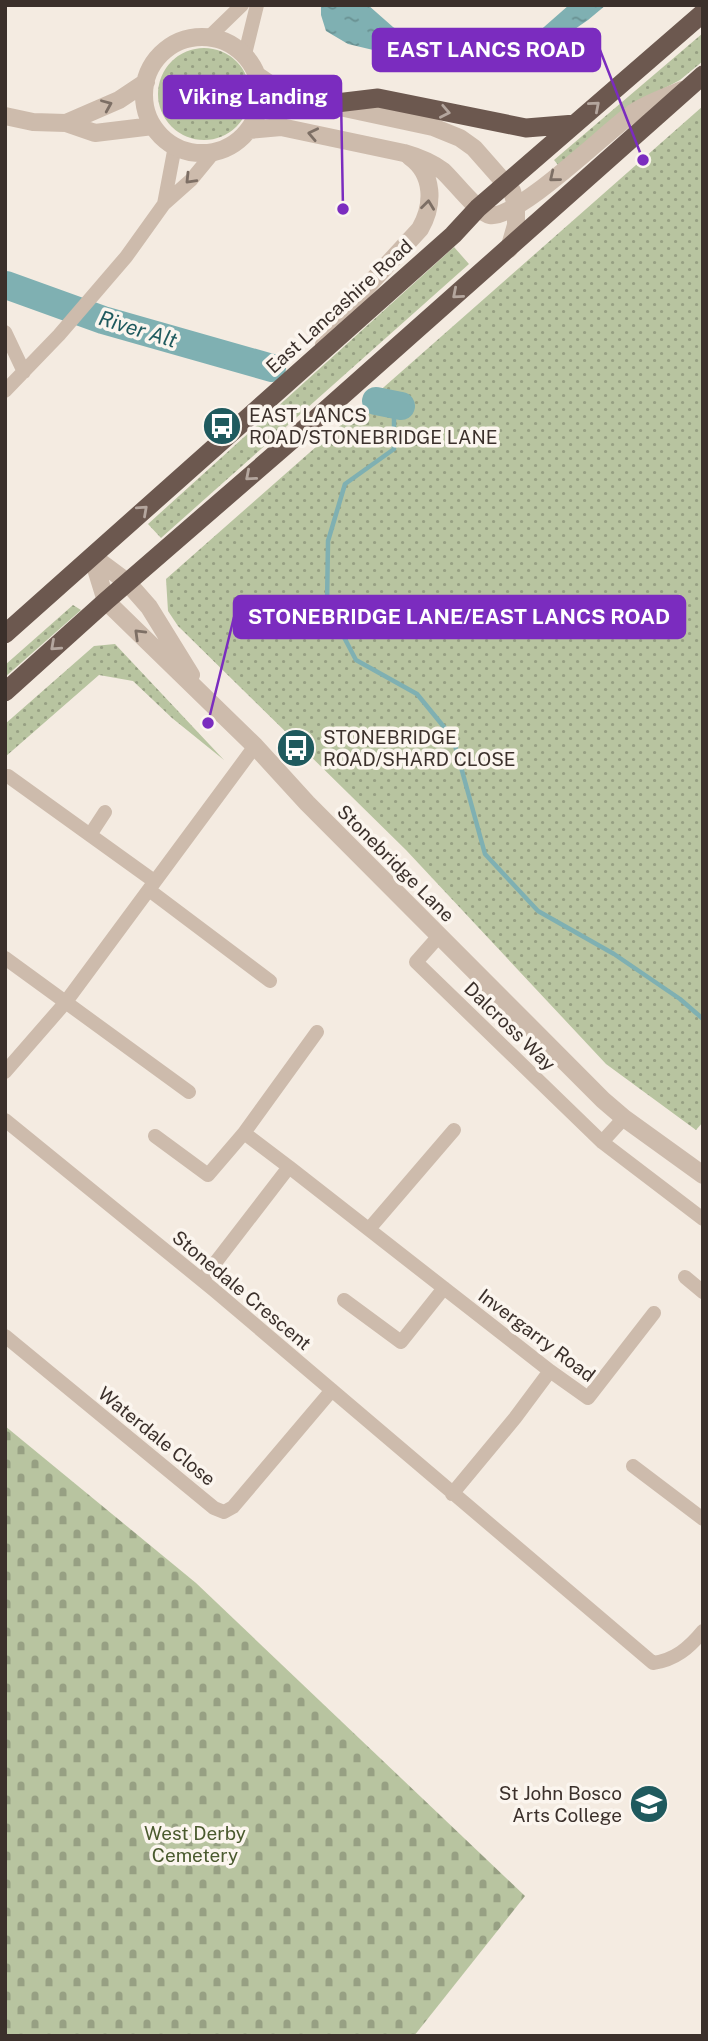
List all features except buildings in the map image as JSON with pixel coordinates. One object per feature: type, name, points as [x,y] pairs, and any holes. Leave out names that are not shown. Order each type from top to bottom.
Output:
[{"type":"highway","name":"East Lancashire Road","points":[[5,634],[453,235],[478,208],[703,13]]},
{"type":"highway","points":[[5,692],[697,80]]},
{"type":"highway","points":[[328,104],[378,98],[526,128],[575,124]]},
{"type":"street","points":[[209,37],[242,5]]},
{"type":"street","points":[[245,54],[257,5]]},
{"type":"street","points":[[209,37],[228,43],[245,54],[258,76],[261,94],[258,113],[249,130],[233,144],[214,152],[194,152],[175,146],[153,126],[145,105],[146,82],[150,69],[169,47],[181,40],[209,37]]},
{"type":"street","points":[[258,76],[291,95],[446,131],[474,148],[512,191],[516,206],[515,233],[509,249]]},
{"type":"street","points":[[249,130],[281,127],[404,153],[433,164],[478,208],[489,215],[496,215],[516,206],[635,111],[697,80]]},
{"type":"street","points":[[66,123],[119,100],[146,82]]},
{"type":"street","points":[[5,116],[33,122],[66,123],[96,133],[153,126]]},
{"type":"street","points":[[164,204],[175,146]]},
{"type":"street","points":[[5,391],[59,335],[126,257],[164,204],[191,180],[214,152]]},
{"type":"street","points":[[316,356],[353,302],[420,229],[429,211],[431,203],[421,167],[404,153]]},
{"type":"street","points":[[5,332],[24,372]]},
{"type":"street","points":[[92,556],[127,582],[149,607],[206,698]]},
{"type":"street","name":"Stonebridge Lane","points":[[92,556],[106,601],[254,746],[307,803],[603,1100],[703,1175]]},
{"type":"street","points":[[5,1072],[65,1003],[254,746]]},
{"type":"street","points":[[8,776],[89,835],[270,981]]},
{"type":"street","points":[[89,835],[105,812]]},
{"type":"street","name":"Dalcross Way","points":[[439,936],[416,962],[602,1142],[703,1219]]},
{"type":"street","points":[[5,958],[189,1093]]},
{"type":"street","points":[[155,1136],[208,1175],[244,1133],[317,1032]]},
{"type":"street","points":[[602,1142],[624,1118]]},
{"type":"street","name":"Stonedale Crescent","points":[[5,1119],[202,1280],[653,1663],[669,1661],[692,1645],[703,1631]]},
{"type":"street","points":[[369,1229],[454,1130]]},
{"type":"street","name":"Invergarry Road","points":[[244,1133],[588,1398],[654,1313]]},
{"type":"street","points":[[202,1280],[289,1167]]},
{"type":"street","points":[[685,1277],[703,1292]]},
{"type":"street","points":[[344,1300],[401,1342],[444,1288]]},
{"type":"street","name":"Waterdale Close","points":[[5,1336],[215,1508],[224,1512],[233,1507],[332,1390]]},
{"type":"street","points":[[452,1494],[550,1371]]},
{"type":"street","points":[[633,1466],[703,1519]]},
{"type":"green space","points":[[703,33],[703,61],[680,80],[637,103],[558,165],[554,160]]},
{"type":"green space","points":[[195,48],[213,48],[230,55],[243,68],[250,85],[250,103],[243,120],[230,133],[213,140],[195,140],[178,133],[165,120],[158,103],[158,85],[165,68],[178,55]]},
{"type":"green space","points":[[703,106],[703,1122],[696,1130],[606,1064],[406,850],[178,626],[168,611],[166,579]]},
{"type":"green space","points":[[454,247],[469,264],[161,538],[148,524]]},
{"type":"green space","points":[[73,605],[81,610],[5,677],[5,665]]},
{"type":"green space","points":[[115,644],[224,760],[172,718],[133,681],[99,675],[5,757],[5,724],[94,646]]},
{"type":"green space","name":"West Derby Cemetery","points":[[5,1426],[196,1583],[525,1896],[414,2036],[5,2036]]},
{"type":"water","points":[[321,5],[368,5],[393,27],[417,42],[480,54],[512,48],[536,34],[569,5],[606,5],[530,60],[506,71],[390,54],[348,44],[326,31]]},
{"type":"waterway","name":"River Alt","points":[[6,285],[103,320],[272,368]]},
{"type":"waterway","name":"River Alt","points":[[376,401],[401,406]]},
{"type":"waterway","points":[[394,405],[394,449],[345,484],[328,541],[327,605],[356,660],[417,694],[453,738],[485,854],[538,911],[614,954],[680,999],[703,1019]]},
{"type":"place","name":"EAST LANCS ROAD","points":[[643,160]]},
{"type":"place","name":"Viking Landing","points":[[343,209]]},
{"type":"place","name":"EAST LANCS ROAD/STONEBRIDGE LANE","points":[[222,426]]},
{"type":"place","name":"STONEBRIDGE LANE/EAST LANCS ROAD","points":[[208,723]]},
{"type":"place","name":"STONEBRIDGE ROAD/SHARD CLOSE","points":[[296,748]]},
{"type":"place","name":"St John Bosco Arts College","points":[[649,1804]]}]
